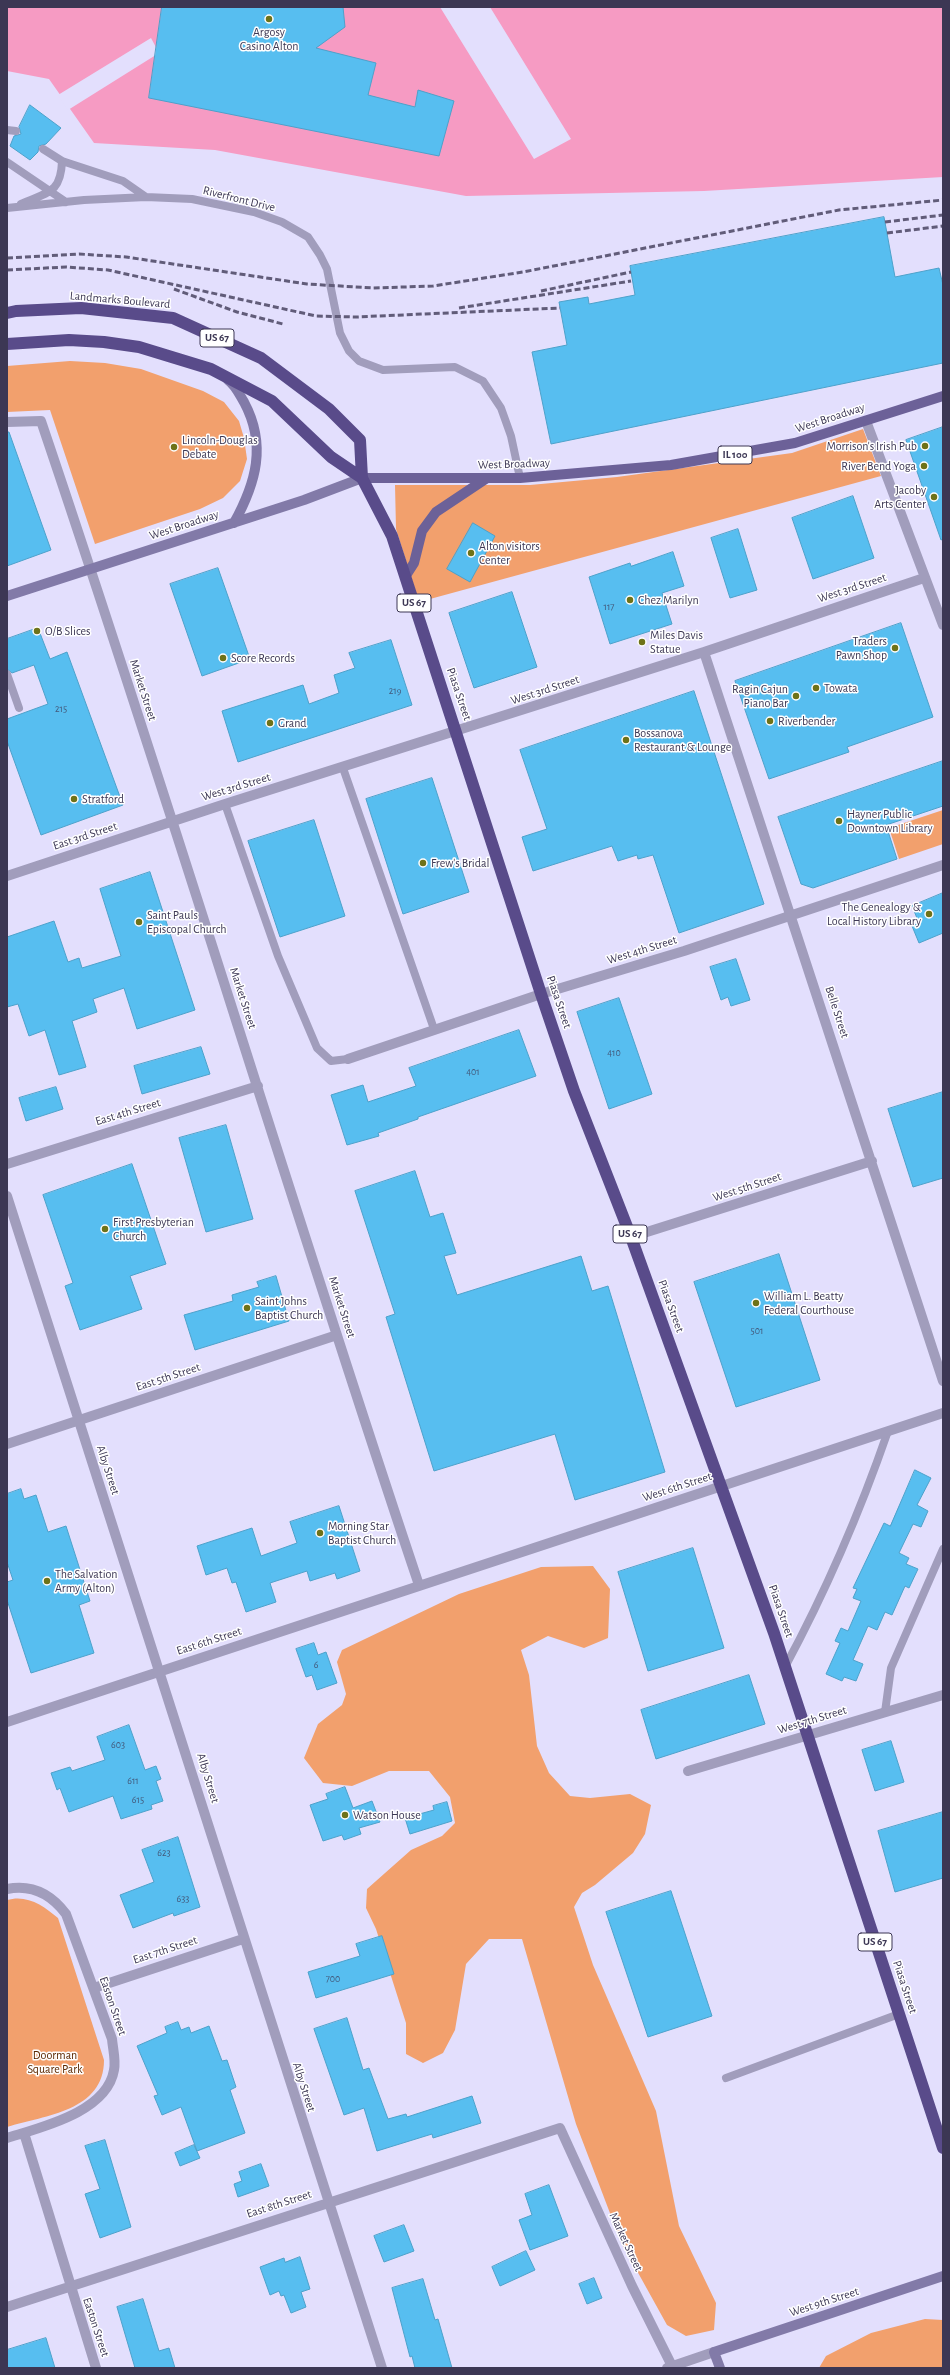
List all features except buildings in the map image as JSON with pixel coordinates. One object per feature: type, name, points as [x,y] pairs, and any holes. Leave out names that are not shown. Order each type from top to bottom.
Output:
[{"type":"highway","name":"Landmarks Boulevard","points":[[7,313],[16,311],[81,308],[173,318],[261,358],[329,409],[360,440],[362,478]]},
{"type":"highway","name":"US 67","points":[[7,344],[69,340],[104,342],[139,347],[178,358],[218,373],[272,401],[331,457],[362,478]]},
{"type":"highway","name":"Piasa Street","points":[[362,478],[392,536],[574,1091],[631,1238],[722,1486],[785,1667],[943,2148]]},
{"type":"main road","name":"West Broadway","points":[[362,478],[520,478],[671,465],[747,453],[795,443],[943,396]]},
{"type":"main road","points":[[405,577],[414,563],[422,531],[436,512],[486,478]]},
{"type":"street","points":[[218,373],[234,384],[248,411],[257,437],[258,457],[253,478],[243,506],[234,523]]},
{"type":"street","name":"Market Street","points":[[7,422],[40,421],[91,569],[420,1585]]},
{"type":"street","points":[[866,421],[943,625]]},
{"type":"street","name":"West Broadway","points":[[7,596],[234,523],[362,478]]},
{"type":"street","name":"West 3rd Street","points":[[172,821],[343,768],[704,652],[924,578]]},
{"type":"street","name":"Belle Street","points":[[704,652],[792,916],[943,1381]]},
{"type":"street","name":"East 3rd Street","points":[[7,876],[172,821]]},
{"type":"street","name":"West 4th Street","points":[[348,1059],[541,994],[792,916],[943,865]]},
{"type":"street","name":"East 4th Street","points":[[7,1164],[258,1086]]},
{"type":"street","name":"West 5th Street","points":[[631,1238],[872,1161]]},
{"type":"street","name":"Alby Street","points":[[7,1196],[158,1672],[187,1756],[327,2202],[382,2368]]},
{"type":"street","name":"East 5th Street","points":[[7,1444],[338,1334]]},
{"type":"street","name":"West 6th Street","points":[[420,1585],[943,1413]]},
{"type":"street","name":"East 6th Street","points":[[7,1722],[420,1585]]},
{"type":"street","name":"West 7th Street","points":[[688,1772],[943,1695]]},
{"type":"street","name":"Easton Street","points":[[7,1889],[17,1887],[33,1889],[45,1893],[58,1903],[66,1914],[112,2039],[114,2071],[102,2096],[94,2102],[55,2121],[24,2133],[96,2368]]},
{"type":"street","name":"East 7th Street","points":[[94,1988],[244,1939]]},
{"type":"street","name":"Market Street","points":[[560,2128],[670,2367]]},
{"type":"street","name":"East 8th Street","points":[[7,2307],[327,2202],[560,2128]]},
{"type":"street","points":[[7,2138],[24,2133]]},
{"type":"street","name":"West 9th Street","points":[[714,2352],[943,2276]]},
{"type":"street","points":[[670,2367],[714,2352],[720,2368]]},
{"type":"lane","points":[[7,130],[16,131]]},
{"type":"lane","points":[[43,149],[62,161],[124,181],[146,197]]},
{"type":"lane","points":[[10,208],[50,191],[62,178],[62,161]]},
{"type":"lane","points":[[7,162],[66,202]]},
{"type":"lane","name":"Riverfront Drive","points":[[10,208],[66,202],[146,197],[192,199],[254,212],[282,222],[308,237],[327,269],[340,333],[349,351],[359,361],[383,370],[454,367],[482,381],[501,408],[511,436],[520,478]]},
{"type":"lane","points":[[7,674],[19,708]]},
{"type":"lane","points":[[343,768],[434,1029]]},
{"type":"lane","points":[[225,804],[278,956],[317,1048],[331,1060],[348,1059]]},
{"type":"lane","points":[[785,1667],[812,1616],[869,1487],[888,1431]]},
{"type":"lane","points":[[886,1712],[891,1668],[943,1549]]},
{"type":"lane","points":[[726,2078],[899,2014]]},
{"type":"green space","points":[[70,361],[105,363],[141,369],[203,391],[224,402],[239,421],[244,438],[247,459],[240,481],[223,498],[200,509],[95,544],[50,410],[7,412],[7,366]]},
{"type":"green space","points":[[863,429],[881,476],[419,602],[396,529],[395,485],[530,485],[617,477],[792,453]]},
{"type":"green space","points":[[943,810],[943,844],[899,859],[889,828]]},
{"type":"green space","points":[[593,1566],[610,1589],[608,1638],[584,1648],[548,1636],[521,1650],[529,1675],[537,1746],[549,1773],[570,1796],[590,1798],[630,1794],[651,1805],[645,1834],[633,1853],[595,1885],[582,1893],[574,1907],[593,1965],[656,2111],[679,2226],[716,2303],[714,2330],[686,2336],[667,2325],[621,2242],[576,2124],[522,1939],[489,1939],[466,1964],[455,2030],[443,2053],[423,2063],[406,2054],[406,2023],[376,1929],[366,1908],[367,1889],[411,1850],[442,1836],[455,1823],[450,1797],[429,1771],[389,1771],[352,1786],[323,1783],[304,1758],[318,1724],[342,1705],[346,1694],[337,1662],[342,1650],[459,1594],[541,1567]]},
{"type":"green space","name":"Doorman Square Park","points":[[21,1899],[35,1902],[58,1918],[104,2060],[101,2077],[94,2090],[84,2100],[55,2114],[7,2127],[7,1900]]},
{"type":"green space","points":[[925,2319],[943,2320],[943,2368],[819,2368],[826,2356],[871,2333]]},
{"type":"shaded area","points":[[7,7],[943,7],[943,177],[704,191],[466,196],[215,150],[94,143],[49,79],[7,71]]},
{"type":"pier","points":[[440,7],[490,7],[571,139],[534,159]]},
{"type":"pier","points":[[151,38],[159,53],[68,110],[58,95]]},
{"type":"railway","points":[[7,258],[79,254],[126,257],[307,284],[373,288],[433,286],[523,272],[839,210],[943,200]]},
{"type":"railway","points":[[885,222],[943,215]]},
{"type":"railway","points":[[887,233],[943,226]]},
{"type":"railway","points":[[7,270],[66,267],[108,270],[316,316],[356,317],[560,308]]},
{"type":"railway","points":[[541,291],[631,272]]},
{"type":"railway","points":[[459,308],[631,281]]},
{"type":"railway","points":[[174,289],[237,312],[283,324]]},
{"type":"place","name":"Argosy Casino Alton","points":[[269,19]]},
{"type":"place","name":"Morrison's Irish Pub","points":[[925,446]]},
{"type":"place","name":"Lincoln-Douglas Debate","points":[[174,447]]},
{"type":"place","name":"River Bend Yoga","points":[[924,466]]},
{"type":"place","name":"Jacoby Arts Center","points":[[934,497]]},
{"type":"place","name":"Alton visitors Center","points":[[471,553]]},
{"type":"place","name":"Chez Marilyn","points":[[630,600]]},
{"type":"place","name":"O/B Slices","points":[[37,631]]},
{"type":"place","name":"Miles Davis Statue","points":[[642,642]]},
{"type":"place","name":"Traders Pawn Shop","points":[[895,648]]},
{"type":"place","name":"Score Records","points":[[223,658]]},
{"type":"place","name":"Towata","points":[[816,688]]},
{"type":"place","name":"Ragin Cajun Piano Bar","points":[[796,696]]},
{"type":"place","name":"Riverbender","points":[[770,721]]},
{"type":"place","name":"Grand","points":[[270,723]]},
{"type":"place","name":"Bossanova Restaurant & Lounge","points":[[626,740]]},
{"type":"place","name":"Stratford","points":[[74,799]]},
{"type":"place","name":"Hayner Public Downtown Library","points":[[839,821]]},
{"type":"place","name":"Frew's Bridal","points":[[423,863]]},
{"type":"place","name":"The Genealogy & Local History Library","points":[[929,914]]},
{"type":"place","name":"Saint Pauls Episcopal Church","points":[[139,922]]},
{"type":"place","name":"First Presbyterian Church","points":[[105,1229]]},
{"type":"place","name":"William L. Beatty Federal Courthouse","points":[[756,1303]]},
{"type":"place","name":"Saint Johns Baptist Church","points":[[247,1308]]},
{"type":"place","name":"Morning Star Baptist Church","points":[[320,1533]]},
{"type":"place","name":"The Salvation Army (Alton)","points":[[47,1581]]},
{"type":"place","name":"Watson House","points":[[345,1815]]}]
